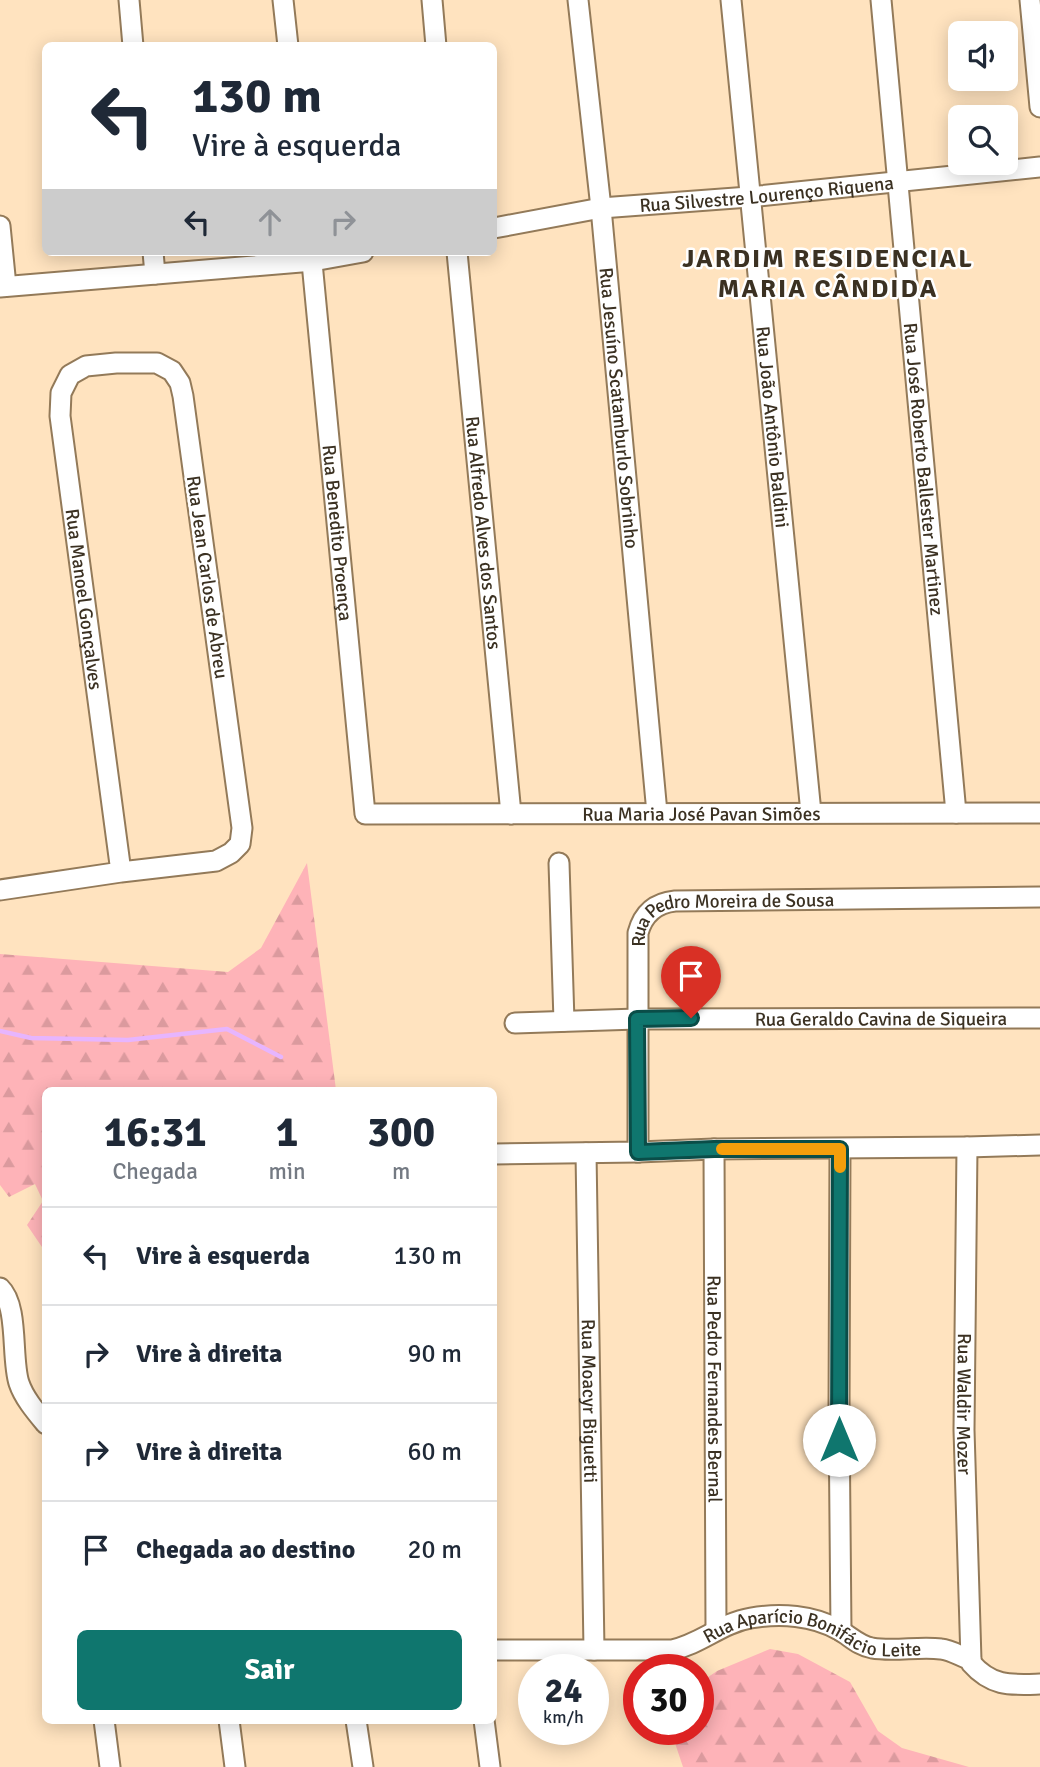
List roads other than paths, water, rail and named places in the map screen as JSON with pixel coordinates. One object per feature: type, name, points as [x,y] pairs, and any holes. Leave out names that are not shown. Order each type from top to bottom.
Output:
[{"type":"street","points":[[129,0],[133,42]]},
{"type":"street","points":[[283,0],[288,42]]},
{"type":"street","points":[[432,0],[436,42]]},
{"type":"street","name":"Rua Jesuíno Scatamburlo Sobrinho","points":[[578,0],[601,208],[657,813]]},
{"type":"street","name":"Rua João Antônio Baldini","points":[[731,0],[811,813]]},
{"type":"street","name":"Rua José Roberto Ballester Martinez","points":[[881,0],[956,813]]},
{"type":"street","points":[[1030,0],[1040,107]]},
{"type":"street","name":"Rua Silvestre Lourenço Riquena","points":[[497,227],[601,208],[749,197],[1040,167]]},
{"type":"street","points":[[0,226],[3,287],[312,257]]},
{"type":"street","points":[[153,256],[155,274]]},
{"type":"street","name":"Rua Alfredo Alves dos Santos","points":[[457,256],[511,814]]},
{"type":"street","name":"Rua Benedito Proença","points":[[312,257],[365,814]]},
{"type":"street","name":"Rua Jean Carlos de Abreu","points":[[116,363],[157,363],[172,371],[180,383],[242,828],[240,844],[231,853],[216,861],[121,873]]},
{"type":"street","name":"Rua Manoel Gonçalves","points":[[116,363],[86,366],[70,375],[61,393],[60,416],[121,873]]},
{"type":"street","name":"Rua Maria José Pavan Simões","points":[[365,814],[1040,813]]},
{"type":"street","points":[[559,863],[565,1021]]},
{"type":"street","points":[[0,890],[121,873]]},
{"type":"street","name":"Rua Pedro Moreira de Sousa","points":[[638,1152],[638,940],[642,921],[656,906],[668,902],[1040,897]]},
{"type":"street","name":"Rua Geraldo Cavina de Siqueira","points":[[515,1023],[637,1019],[1040,1018]]},
{"type":"street","points":[[497,1154],[1040,1144]]},
{"type":"street","name":"Rua Waldir Mozer","points":[[967,1147],[964,1430],[971,1660]]},
{"type":"street","name":"Rua Pedro Fernandes Bernal","points":[[714,1149],[716,1629]]},
{"type":"street","points":[[840,1149],[841,1631]]},
{"type":"street","name":"Rua Moacyr Biguetti","points":[[586,1153],[594,1650]]},
{"type":"street","points":[[0,1289],[4,1291],[9,1305],[19,1383],[42,1419]]},
{"type":"street","name":"Rua Aparício Bonifácio Leite","points":[[497,1650],[673,1650],[691,1645],[716,1629],[747,1618],[770,1615],[814,1619],[872,1648],[940,1649],[971,1660],[977,1669],[996,1681],[1011,1685],[1040,1684]]},
{"type":"street","points":[[105,1724],[110,1767]]},
{"type":"street","points":[[230,1724],[235,1767]]},
{"type":"street","points":[[357,1724],[363,1767]]},
{"type":"street","points":[[485,1724],[491,1767]]},
{"type":"waterway","points":[[0,1031],[31,1038],[128,1040],[227,1029],[281,1057]]},
{"type":"district","name":"JARDIM RESIDENCIAL MARIA CÂNDIDA","points":[[828,273]]}]
